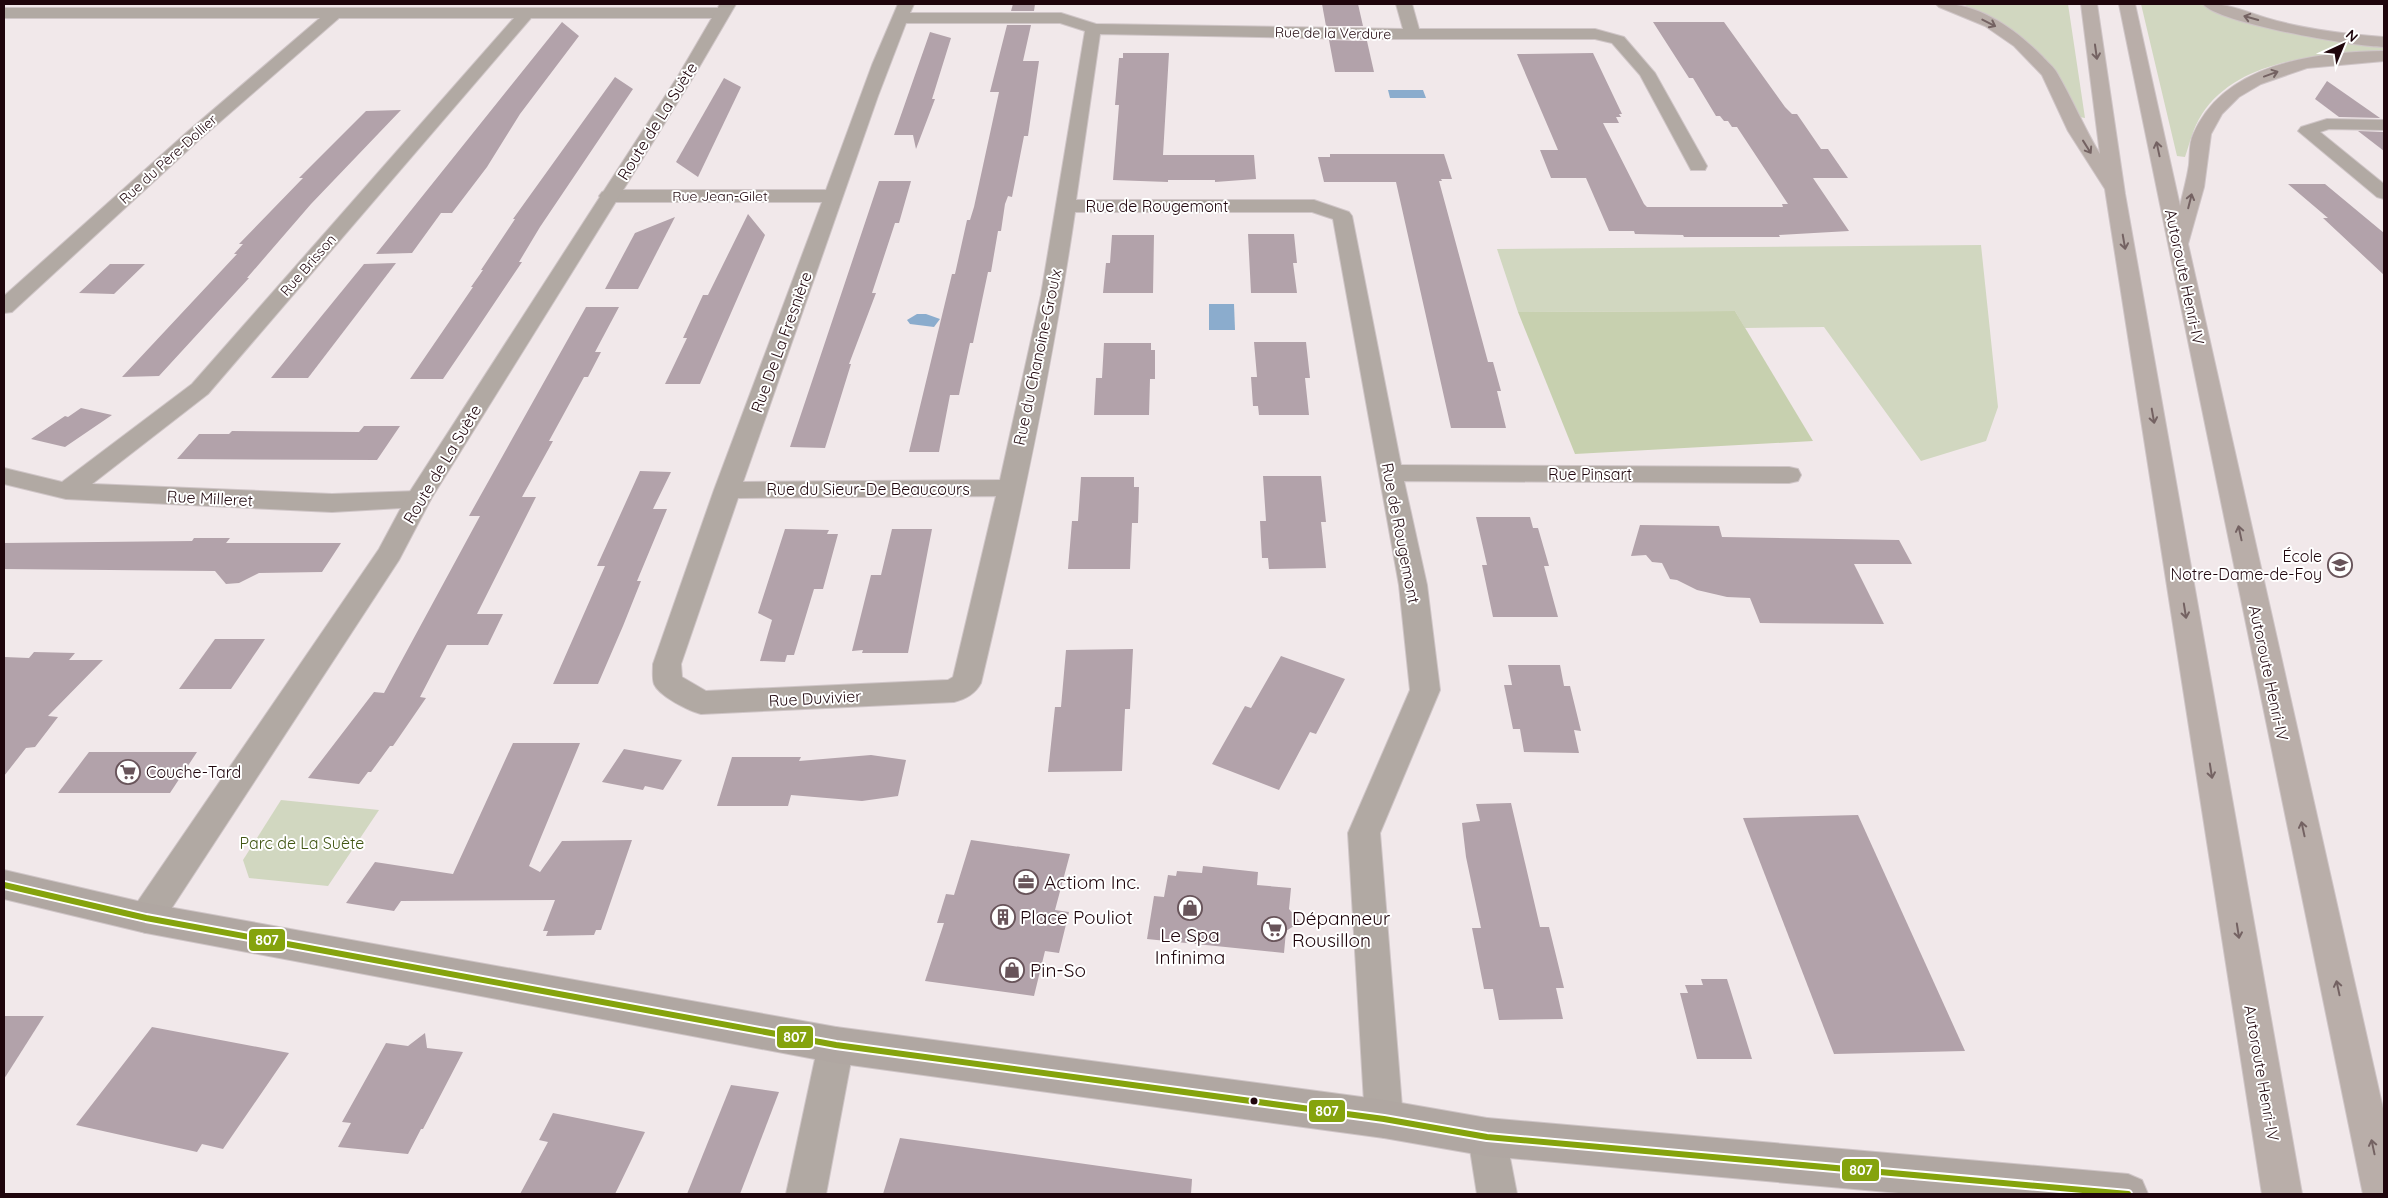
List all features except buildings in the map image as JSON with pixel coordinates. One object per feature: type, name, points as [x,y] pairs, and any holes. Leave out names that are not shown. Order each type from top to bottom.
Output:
[{"type":"highway","points":[[1944,4],[1991,23],[2020,43],[2049,73],[2077,131],[2116,194]]},
{"type":"highway","name":"Autoroute Henri-IV","points":[[2089,4],[2116,194],[2282,1194]]},
{"type":"highway","name":"Autoroute Henri-IV","points":[[2128,4],[2178,248],[2383,1194]]},
{"type":"highway","points":[[2211,4],[2247,17],[2294,29],[2341,38],[2384,42]]},
{"type":"highway","points":[[2178,248],[2198,168],[2202,135],[2213,116],[2228,98],[2247,83],[2277,72],[2316,62],[2384,56]]},
{"type":"main road","points":[[4,885],[146,918],[836,1044],[1384,1120],[1487,1137],[2128,1194]]},
{"type":"street","points":[[1404,4],[1412,34]]},
{"type":"street","points":[[4,13],[334,14],[428,8],[526,14],[725,9]]},
{"type":"street","name":"Route de La Suète","points":[[146,918],[390,553],[418,499],[686,76],[725,9]]},
{"type":"street","name":"Rue de la Verdure","points":[[903,11],[1061,18],[1093,29],[1412,34],[1595,34],[1618,40],[1647,73],[1698,166]]},
{"type":"street","name":"Rue De La Fresnière","points":[[668,682],[667,664],[727,490],[832,196],[903,11]]},
{"type":"street","points":[[4,30],[32,13]]},
{"type":"street","name":"Rue du Père-Dollier","points":[[4,307],[192,137],[334,14]]},
{"type":"street","name":"Rue Brisson","points":[[66,491],[200,389],[526,14]]},
{"type":"street","name":"Rue du Chanoine-Groulx","points":[[966,683],[990,586],[1052,295],[1093,29]]},
{"type":"street","points":[[2384,125],[2327,124],[2307,131],[2384,193]]},
{"type":"street","name":"Rue Jean-Gilet","points":[[609,196],[832,196]]},
{"type":"street","name":"Rue de Rougemont","points":[[1065,206],[1314,206],[1342,216],[1390,474],[1414,586],[1425,690],[1364,834],[1384,1120]]},
{"type":"street","name":"Rue Pinsart","points":[[1390,474],[1790,475]]},
{"type":"street","name":"Rue Milleret","points":[[4,476],[66,491],[332,503],[418,499]]},
{"type":"street","name":"Rue du Sieur-De Beaucours","points":[[727,490],[1010,488]]},
{"type":"street","name":"Rue Duvivier","points":[[668,682],[701,703],[954,691],[966,683]]},
{"type":"street","points":[[806,1194],[836,1044]]},
{"type":"street","points":[[1487,1137],[1497,1194]]},
{"type":"green space","points":[[1962,4],[2068,4],[2085,118],[2080,117],[2059,79],[2047,62],[2033,48],[2002,23]]},
{"type":"green space","points":[[2141,4],[2200,4],[2237,17],[2362,45],[2384,47],[2384,52],[2335,54],[2284,62],[2260,70],[2237,81],[2218,95],[2202,114],[2194,130],[2185,157],[2177,156]]},
{"type":"green space","points":[[1981,245],[1998,407],[1986,441],[1921,461],[1824,327],[1745,328],[1735,311],[1518,312],[1497,249]]},
{"type":"green space","points":[[1735,311],[1813,441],[1575,454],[1518,312]]},
{"type":"green space","name":"Parc de La Suète","points":[[281,800],[379,810],[328,886],[249,878],[243,860]]},
{"type":"water","points":[[1388,90],[1423,90],[1426,98],[1390,98]]},
{"type":"water","points":[[1209,304],[1234,304],[1235,330],[1209,330]]},
{"type":"water","points":[[917,314],[926,314],[940,319],[934,327],[910,324],[907,320]]},
{"type":"transit line","name":"807","points":[[4,885],[146,918],[836,1045],[1384,1119],[1487,1137],[2128,1194]]},
{"type":"place","name":"École Notre-Dame-de-Foy","points":[[2340,565]]},
{"type":"place","name":"Couche-Tard","points":[[128,772]]},
{"type":"place","name":"Actiom Inc.","points":[[1026,882]]},
{"type":"place","name":"Le Spa Infinima","points":[[1190,908]]},
{"type":"place","name":"Place Pouliot","points":[[1003,917]]},
{"type":"place","name":"Dépanneur Rousillon","points":[[1274,929]]},
{"type":"place","name":"Pin-So","points":[[1012,970]]}]
